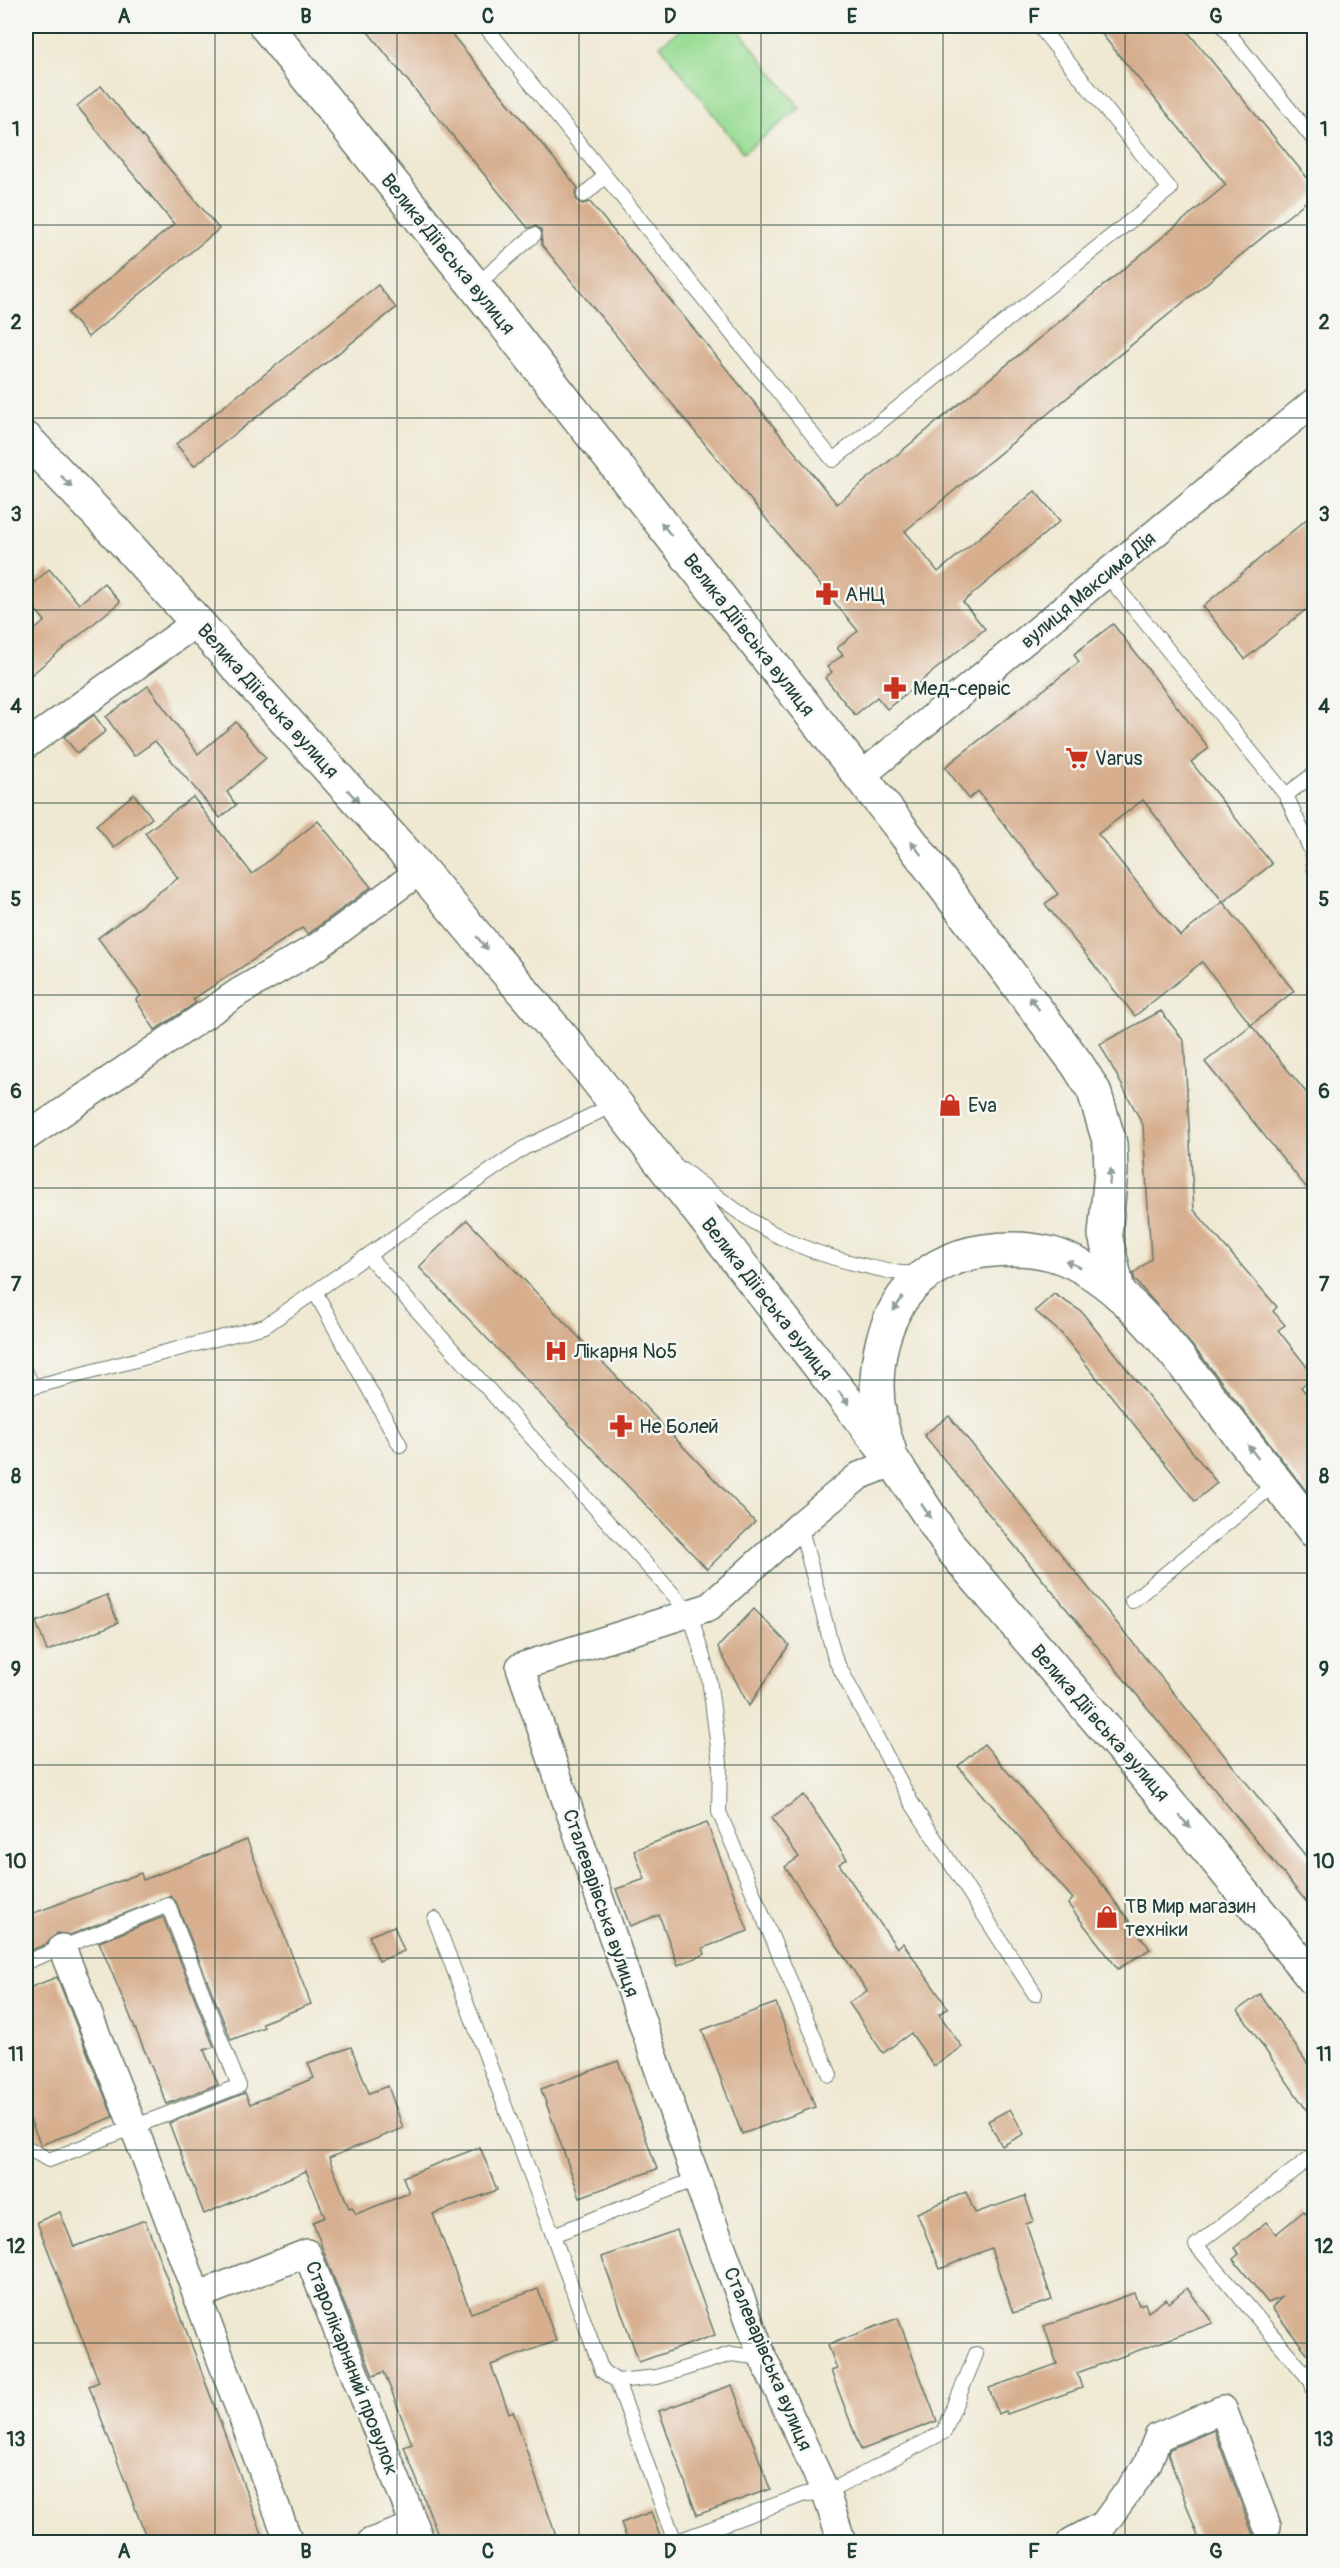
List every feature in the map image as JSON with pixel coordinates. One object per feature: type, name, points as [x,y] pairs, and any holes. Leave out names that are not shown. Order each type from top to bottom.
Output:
[{"type":"main road","name":"Велика Діївська вулиця","points":[[266,26],[475,286],[860,777],[1045,1018],[1094,1091],[1110,1144],[1111,1170],[1105,1235],[1119,1294]]},
{"type":"main road","name":"Велика Діївська вулиця","points":[[26,439],[197,622],[418,867],[615,1104],[894,1462],[951,1548],[1202,1841],[1314,1979]]},
{"type":"main road","name":"Велика Діївська вулиця","points":[[894,1462],[884,1436],[879,1404],[878,1370],[882,1340],[893,1311],[910,1287],[936,1267],[968,1253],[1002,1248],[1052,1254],[1085,1269],[1119,1294],[1178,1359],[1314,1531]]},
{"type":"street","name":"вулиця Максима Дія","points":[[860,777],[1314,402]]},
{"type":"street","points":[[26,745],[197,622]]},
{"type":"street","points":[[26,1137],[240,992],[317,947],[406,881],[418,867]]},
{"type":"street","name":"Сталеварівська вулиця","points":[[842,2542],[826,2493],[764,2358],[696,2179],[520,1666],[710,1607],[800,1525],[860,1476],[894,1462]]},
{"type":"street","points":[[62,1948],[134,2128],[289,2542]]},
{"type":"street","name":"Старолікарняний провулок","points":[[197,2296],[307,2253],[418,2534],[371,2542]]},
{"type":"street","points":[[1071,2542],[1104,2523],[1147,2464],[1158,2437],[1223,2409],[1267,2526]]},
{"type":"lane","points":[[485,26],[832,460],[1170,189],[1039,26]]},
{"type":"lane","points":[[1223,26],[1314,140]]},
{"type":"lane","points":[[584,195],[605,176]]},
{"type":"lane","points":[[475,286],[534,235]]},
{"type":"lane","points":[[1106,574],[1286,795],[1313,855],[1314,868]]},
{"type":"lane","points":[[1286,795],[1314,774]]},
{"type":"lane","points":[[26,1373],[29,1388],[265,1326],[524,1148],[615,1104]]},
{"type":"lane","name":"Велика Діївська вулиця","points":[[639,1137],[748,1220],[788,1243],[838,1260],[882,1270],[917,1273],[936,1267]]},
{"type":"lane","points":[[368,1256],[690,1613],[709,1678],[720,1763],[719,1812],[830,2075]]},
{"type":"lane","points":[[315,1292],[399,1445]]},
{"type":"lane","points":[[1132,1601],[1276,1483]]},
{"type":"lane","points":[[800,1525],[835,1659],[911,1802],[1035,1994]]},
{"type":"lane","points":[[26,1962],[168,1905],[239,2086],[49,2160],[26,2147]]},
{"type":"lane","points":[[435,1919],[602,2371],[617,2380],[657,2377],[731,2354],[764,2358]]},
{"type":"lane","points":[[1311,2157],[1196,2245],[1311,2381],[1314,2391]]},
{"type":"lane","points":[[553,2235],[696,2179]]},
{"type":"lane","points":[[617,2380],[675,2541],[805,2494],[826,2493],[944,2432],[976,2354]]},
{"type":"green space","points":[[686,26],[736,26],[800,108],[743,153],[660,45]]},
{"type":"building","points":[[363,26],[445,26],[578,188],[575,193],[577,201],[582,204],[590,202],[837,504],[1226,185],[1095,26],[1183,26],[1314,186],[1314,195],[905,531],[938,572],[1035,491],[1060,521],[963,602],[985,629],[887,709],[877,697],[855,715],[825,678],[832,672],[827,667],[843,655],[837,648],[858,631],[542,245],[541,230],[536,226],[528,228]]},
{"type":"building","points":[[101,86],[219,229],[88,337],[68,313],[174,224],[77,106]]},
{"type":"building","points":[[378,285],[396,308],[194,466],[176,444]]},
{"type":"building","points":[[1314,513],[1314,603],[1245,659],[1203,606]]},
{"type":"building","points":[[49,569],[79,604],[104,583],[120,602],[26,679],[26,637],[45,621],[26,598],[26,590]]},
{"type":"building","points":[[1113,624],[1209,748],[1191,762],[1272,864],[1223,902],[1294,991],[1251,1025],[1202,962],[1135,1016],[1045,904],[1058,894],[978,791],[969,799],[945,767],[1079,662],[1074,654]],"holes":[[[1143,800],[1223,902],[1180,936],[1098,834]]]},
{"type":"building","points":[[148,686],[198,754],[236,722],[266,758],[227,792],[236,805],[220,818],[155,741],[134,756],[106,717]]},
{"type":"building","points":[[94,715],[106,731],[77,753],[64,737]]},
{"type":"building","points":[[134,794],[152,818],[114,848],[96,825]]},
{"type":"building","points":[[193,797],[252,874],[318,821],[371,887],[308,934],[302,928],[193,999],[196,1003],[155,1030],[136,1000],[141,996],[98,938],[178,878],[145,833]]},
{"type":"building","points":[[1161,1011],[1184,1041],[1194,1210],[1277,1307],[1273,1311],[1285,1325],[1278,1330],[1314,1376],[1301,1387],[1314,1404],[1314,1501],[1202,1357],[1135,1280],[1133,1274],[1151,1259],[1143,1125],[1100,1044]]},
{"type":"building","points":[[1251,1025],[1314,1102],[1314,1197],[1205,1062]]},
{"type":"building","points":[[467,1220],[755,1522],[707,1569],[419,1267]]},
{"type":"building","points":[[1054,1294],[1081,1311],[1217,1483],[1195,1501],[1061,1333],[1035,1311]]},
{"type":"building","points":[[949,1416],[1314,1866],[1314,1911],[924,1435]]},
{"type":"building","points":[[107,1595],[118,1623],[47,1651],[36,1622]]},
{"type":"building","points":[[754,1609],[789,1645],[749,1706],[718,1647]]},
{"type":"building","points":[[984,1744],[1096,1876],[1150,1949],[1118,1969],[1068,1904],[1073,1899],[958,1766]]},
{"type":"building","points":[[804,1795],[847,1859],[839,1864],[897,1948],[903,1943],[948,2008],[939,2014],[962,2047],[934,2066],[911,2033],[883,2053],[849,2003],[867,1991],[785,1867],[799,1857],[771,1818]]},
{"type":"building","points":[[707,1823],[748,1931],[703,1948],[705,1954],[678,1965],[659,1915],[630,1926],[616,1889],[645,1879],[634,1850]]},
{"type":"building","points":[[247,1840],[311,2004],[262,2023],[264,2027],[231,2040],[176,1902],[170,1896],[70,1935],[57,1933],[47,1944],[31,1950],[26,1937],[26,1916],[141,1873],[143,1880]]},
{"type":"building","points":[[163,1917],[214,2047],[204,2050],[218,2084],[167,2104],[99,1942]]},
{"type":"building","points":[[394,1926],[404,1951],[379,1961],[369,1936]]},
{"type":"building","points":[[57,1977],[113,2117],[41,2145],[26,2110],[26,1989]]},
{"type":"building","points":[[1260,1994],[1314,2073],[1314,2121],[1238,2010]]},
{"type":"building","points":[[776,2003],[815,2107],[742,2134],[702,2030]]},
{"type":"building","points":[[351,2047],[369,2093],[388,2086],[403,2128],[329,2158],[349,2208],[352,2207],[356,2214],[409,2193],[403,2177],[480,2147],[497,2190],[433,2214],[471,2313],[538,2289],[556,2341],[491,2365],[509,2413],[513,2411],[558,2542],[441,2542],[404,2447],[412,2444],[384,2372],[373,2376],[329,2266],[313,2222],[325,2217],[306,2171],[204,2214],[169,2123],[245,2093],[250,2104],[314,2078],[308,2063]]},
{"type":"building","points":[[618,2061],[657,2169],[580,2197],[541,2089]]},
{"type":"building","points":[[1010,2109],[1024,2134],[1002,2146],[988,2121]]},
{"type":"building","points":[[966,2192],[975,2213],[1025,2196],[1034,2221],[1026,2224],[1052,2300],[1013,2313],[991,2248],[940,2269],[917,2213]]},
{"type":"building","points":[[1304,2211],[1314,2225],[1314,2362],[1272,2308],[1282,2297],[1268,2303],[1233,2259],[1239,2254],[1234,2248],[1266,2222],[1276,2234]]},
{"type":"building","points":[[60,2212],[74,2247],[145,2220],[265,2542],[148,2542],[89,2386],[99,2382],[37,2222]]},
{"type":"building","points":[[677,2230],[715,2335],[639,2362],[602,2257]]},
{"type":"building","points":[[1187,2288],[1213,2323],[1077,2373],[1082,2388],[1007,2414],[1006,2411],[998,2414],[989,2388],[1057,2364],[1044,2326],[1134,2293],[1139,2305],[1145,2303],[1148,2312],[1166,2299],[1169,2303]]},
{"type":"building","points":[[898,2318],[937,2421],[861,2450],[831,2371],[837,2369],[828,2345]]},
{"type":"building","points":[[732,2385],[770,2489],[697,2515],[659,2411]]},
{"type":"building","points":[[1214,2430],[1252,2532],[1258,2542],[1200,2542],[1168,2454],[1170,2449]]},
{"type":"building","points":[[651,2512],[662,2542],[628,2542],[621,2523]]},
{"type":"place","name":"АНЦ","points":[[827,594]]},
{"type":"place","name":"Мед-сервіс","points":[[895,688]]},
{"type":"place","name":"Varus","points":[[1077,758]]},
{"type":"place","name":"Eva","points":[[950,1105]]},
{"type":"place","name":"Лікарня №5","points":[[556,1351]]},
{"type":"place","name":"Не Болей","points":[[621,1426]]},
{"type":"place","name":"ТВ Мир магазин техніки","points":[[1107,1917]]}]
